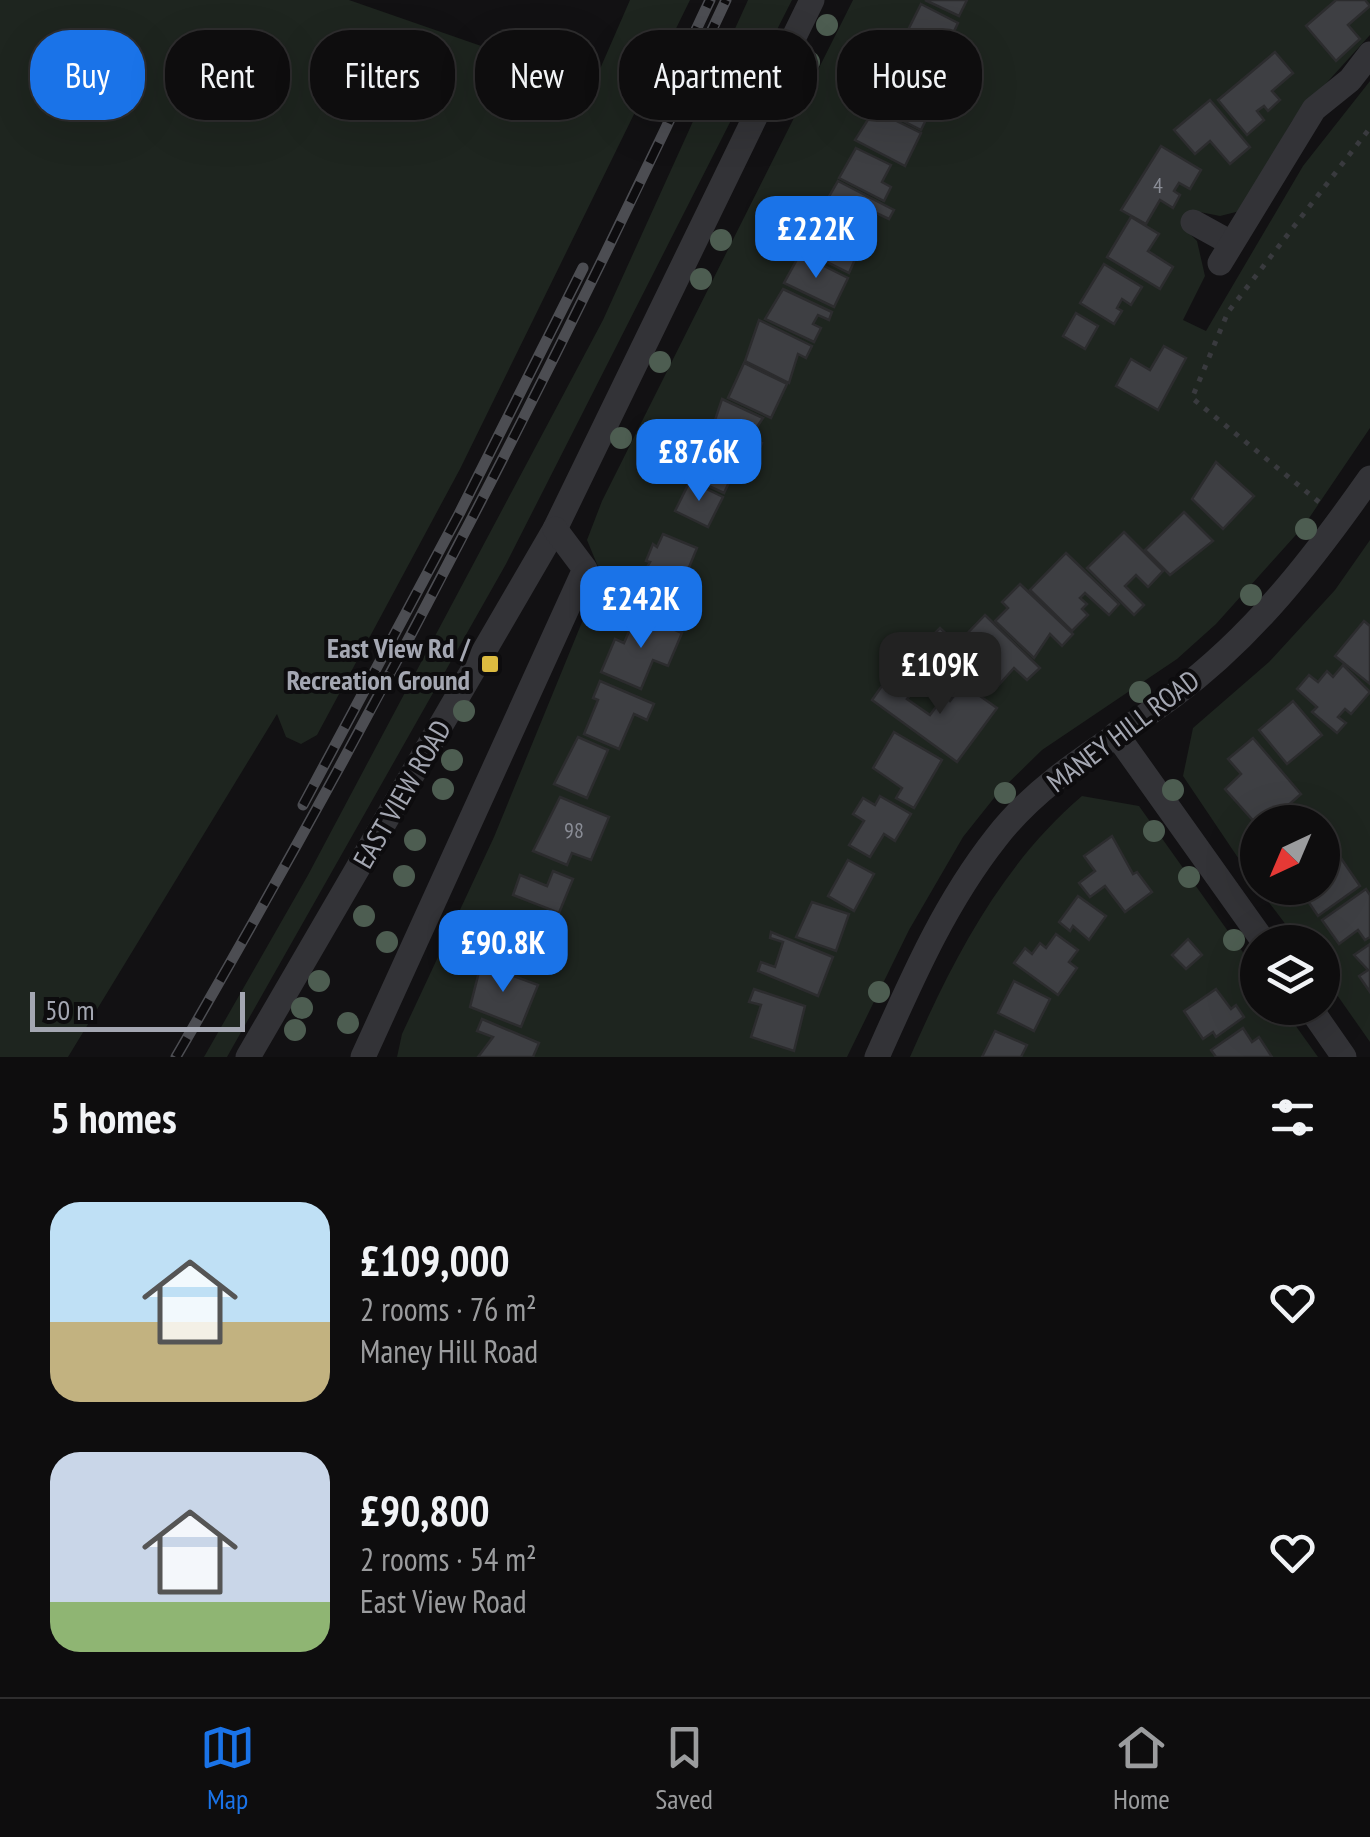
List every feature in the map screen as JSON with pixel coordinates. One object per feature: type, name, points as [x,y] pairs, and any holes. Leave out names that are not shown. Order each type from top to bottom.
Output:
[{"type":"street","name":"EAST VIEW ROAD","points":[[248,1057],[555,529],[812,0]]},
{"type":"street","points":[[1192,222],[1225,253],[1314,109],[1350,80],[1370,54]]},
{"type":"street","name":"MANEY HILL ROAD","points":[[877,1057],[930,940],[996,837],[1050,782],[1231,649],[1291,584],[1370,478]]},
{"type":"street","points":[[363,1057],[585,569],[555,529]]},
{"type":"street","points":[[1116,734],[1252,925]]},
{"type":"street","points":[[1322,1025],[1344,1057]]},
{"type":"path","points":[[1340,520],[1192,398],[1228,312],[1295,231],[1370,128]]},
{"type":"shaded area","points":[[0,0],[349,0],[435,30],[310,30],[310,120],[455,120],[455,37],[475,44],[475,120],[599,120],[599,71],[630,0],[690,0],[675,30],[619,30],[619,120],[631,120],[460,469],[317,735],[301,744],[286,737],[277,714],[68,1057],[0,1057]]},
{"type":"shaded area","points":[[748,0],[792,0],[777,30],[734,30]]},
{"type":"shaded area","points":[[853,0],[1370,0],[1370,35],[1292,121],[1240,211],[1220,216],[1195,211],[1184,228],[1197,241],[1205,276],[1183,320],[1206,331],[1303,166],[1370,81],[1370,428],[1303,527],[1216,624],[1177,659],[1042,750],[998,793],[963,837],[909,930],[847,1057],[397,1057],[402,1034],[494,837],[598,583],[599,569],[587,540],[602,501],[793,120],[817,120],[817,72],[837,32],[837,120],[982,120],[982,30],[838,30]]},
{"type":"shaded area","points":[[694,120],[731,120],[506,564],[227,1057],[204,1057],[308,875],[603,320]]},
{"type":"shaded area","points":[[1370,540],[1370,1042],[1340,999],[1340,925],[1286,925],[1271,905],[1340,905],[1340,805],[1240,805],[1240,861],[1183,776],[1193,728],[1269,662],[1335,590]]},
{"type":"shaded area","points":[[1082,796],[1139,806],[1240,948],[1240,1025],[1295,1025],[1318,1057],[910,1057],[981,916],[1053,823]]},
{"type":"building","points":[[925,0],[967,0],[959,16]]},
{"type":"building","points":[[1336,0],[1365,0],[1370,6],[1348,25],[1360,39],[1336,61],[1306,26]]},
{"type":"building","points":[[921,4],[958,23],[955,30],[908,30]]},
{"type":"building","points":[[1275,52],[1293,73],[1272,91],[1280,100],[1268,111],[1264,106],[1257,111],[1264,120],[1247,135],[1218,100]]},
{"type":"building","points":[[1210,100],[1250,147],[1230,164],[1210,141],[1195,154],[1174,130]]},
{"type":"building","points":[[868,120],[894,120],[921,133],[905,166],[855,140]]},
{"type":"building","points":[[901,120],[926,120],[921,130]]},
{"type":"building","points":[[1161,146],[1201,170],[1190,189],[1179,183],[1174,191],[1180,195],[1173,208],[1160,200],[1146,224],[1121,210]]},
{"type":"building","points":[[856,148],[891,165],[882,182],[891,187],[884,201],[839,178]]},
{"type":"building","points":[[838,181],[894,210],[889,219],[872,211],[865,237],[819,214]]},
{"type":"building","points":[[1131,217],[1159,234],[1148,251],[1173,267],[1160,289],[1107,257]]},
{"type":"building","points":[[819,219],[854,237],[846,252],[856,257],[849,273],[801,249]]},
{"type":"building","points":[[800,254],[848,278],[834,307],[784,283]]},
{"type":"building","points":[[1104,264],[1142,287],[1131,305],[1122,299],[1117,308],[1122,311],[1114,324],[1080,303]]},
{"type":"building","points":[[783,289],[832,312],[829,320],[818,315],[813,324],[821,328],[814,342],[765,319]]},
{"type":"building","points":[[1076,313],[1098,326],[1085,349],[1063,336]]},
{"type":"building","points":[[759,320],[812,346],[806,358],[798,354],[789,383],[745,361]]},
{"type":"building","points":[[1164,346],[1186,358],[1158,410],[1116,386],[1131,359],[1150,370]]},
{"type":"building","points":[[744,363],[787,384],[771,418],[728,398]]},
{"type":"building","points":[[722,399],[763,418],[750,437],[762,443],[755,459],[709,438]]},
{"type":"building","points":[[705,447],[738,463],[724,493],[691,478]]},
{"type":"building","points":[[1216,462],[1254,496],[1223,529],[1192,499]]},
{"type":"building","points":[[690,481],[723,497],[708,527],[675,511]]},
{"type":"building","points":[[1184,512],[1213,541],[1170,575],[1145,550]]},
{"type":"building","points":[[1124,532],[1163,571],[1148,587],[1136,575],[1125,586],[1144,605],[1134,615],[1087,568]]},
{"type":"building","points":[[663,534],[697,548],[676,599],[638,583],[650,562],[646,561],[653,544],[657,547]]},
{"type":"building","points":[[1066,553],[1119,604],[1109,615],[1085,593],[1080,598],[1087,604],[1082,609],[1088,615],[1072,631],[1030,590]]},
{"type":"building","points":[[1020,584],[1073,634],[1062,646],[1050,634],[1034,658],[995,621],[1008,608],[1002,602]]},
{"type":"building","points":[[637,613],[682,633],[668,666],[653,660],[641,689],[601,672],[615,639],[624,643]]},
{"type":"building","points":[[985,615],[1040,668],[1027,680],[1014,668],[996,688],[987,679],[979,687],[929,639],[940,628],[957,644]]},
{"type":"building","points":[[1364,621],[1370,626],[1370,684],[1335,656]]},
{"type":"building","points":[[1343,665],[1370,692],[1351,714],[1345,709],[1338,717],[1346,723],[1337,733],[1312,712],[1317,707],[1297,689],[1309,675],[1318,682],[1327,671],[1333,677]]},
{"type":"building","points":[[600,681],[654,704],[647,720],[634,714],[619,749],[584,734],[598,700],[593,698]]},
{"type":"building","points":[[895,681],[912,693],[907,699],[930,715],[944,696],[950,701],[963,684],[997,708],[957,762],[872,700],[884,683],[890,688]]},
{"type":"building","points":[[1293,701],[1322,735],[1287,764],[1259,730]]},
{"type":"building","points":[[894,732],[942,760],[914,808],[896,798],[902,788],[873,768]]},
{"type":"building","points":[[578,737],[608,750],[587,798],[554,784]]},
{"type":"building","points":[[1253,738],[1301,794],[1288,805],[1240,806],[1225,789],[1241,774],[1228,759]]},
{"type":"building","points":[[880,796],[911,814],[895,841],[884,834],[870,857],[849,845],[864,821],[853,814],[863,798],[875,805]]},
{"type":"building","points":[[560,797],[609,817],[591,860],[572,853],[567,865],[533,851]]},
{"type":"building","points":[[1112,836],[1133,874],[1137,872],[1152,892],[1125,912],[1105,886],[1090,897],[1079,883],[1095,871],[1084,856]]},
{"type":"building","points":[[1340,857],[1360,886],[1340,900]]},
{"type":"building","points":[[848,860],[874,874],[854,911],[828,896]]},
{"type":"building","points":[[553,871],[573,879],[559,913],[513,895],[520,875],[547,886]]},
{"type":"building","points":[[1366,889],[1370,895],[1370,937],[1365,940],[1358,930],[1340,943],[1340,925],[1326,925],[1322,920]]},
{"type":"building","points":[[1078,896],[1106,916],[1089,940],[1073,926],[1070,931],[1059,922]]},
{"type":"building","points":[[812,902],[849,914],[836,951],[796,937]]},
{"type":"building","points":[[1311,905],[1333,905],[1318,916]]},
{"type":"building","points":[[500,917],[539,932],[523,973],[488,959]]},
{"type":"building","points":[[771,932],[833,957],[818,996],[758,971],[761,962],[775,967],[783,942],[770,938]]},
{"type":"building","points":[[1056,934],[1078,950],[1069,962],[1077,968],[1058,995],[1014,963],[1025,948],[1032,954],[1040,943],[1046,948]]},
{"type":"building","points":[[1188,939],[1202,955],[1186,969],[1172,955]]},
{"type":"building","points":[[1370,944],[1370,992],[1359,976],[1368,970],[1354,955]]},
{"type":"building","points":[[481,964],[538,985],[521,1027],[470,1007]]},
{"type":"building","points":[[1014,981],[1050,999],[1034,1031],[998,1013]]},
{"type":"building","points":[[754,989],[805,1006],[794,1051],[751,1037],[761,1005],[749,1002]]},
{"type":"building","points":[[1216,989],[1231,1009],[1236,1005],[1240,1020],[1216,1037],[1213,1032],[1203,1039],[1184,1011]]},
{"type":"building","points":[[482,1019],[539,1043],[533,1057],[478,1057],[493,1037],[477,1031]]},
{"type":"building","points":[[1243,1028],[1252,1042],[1259,1037],[1272,1057],[1216,1057],[1211,1050]]},
{"type":"building","points":[[995,1031],[1027,1045],[1021,1057],[982,1057]]},
{"type":"railway","points":[[696,30],[710,0]]},
{"type":"railway","points":[[176,1057],[323,797],[463,535],[598,269],[726,0]]},
{"type":"railway","points":[[303,805],[459,514],[583,268]]},
{"type":"place","name":"East View Rd / Recreation Ground","points":[[490,664]]}]
